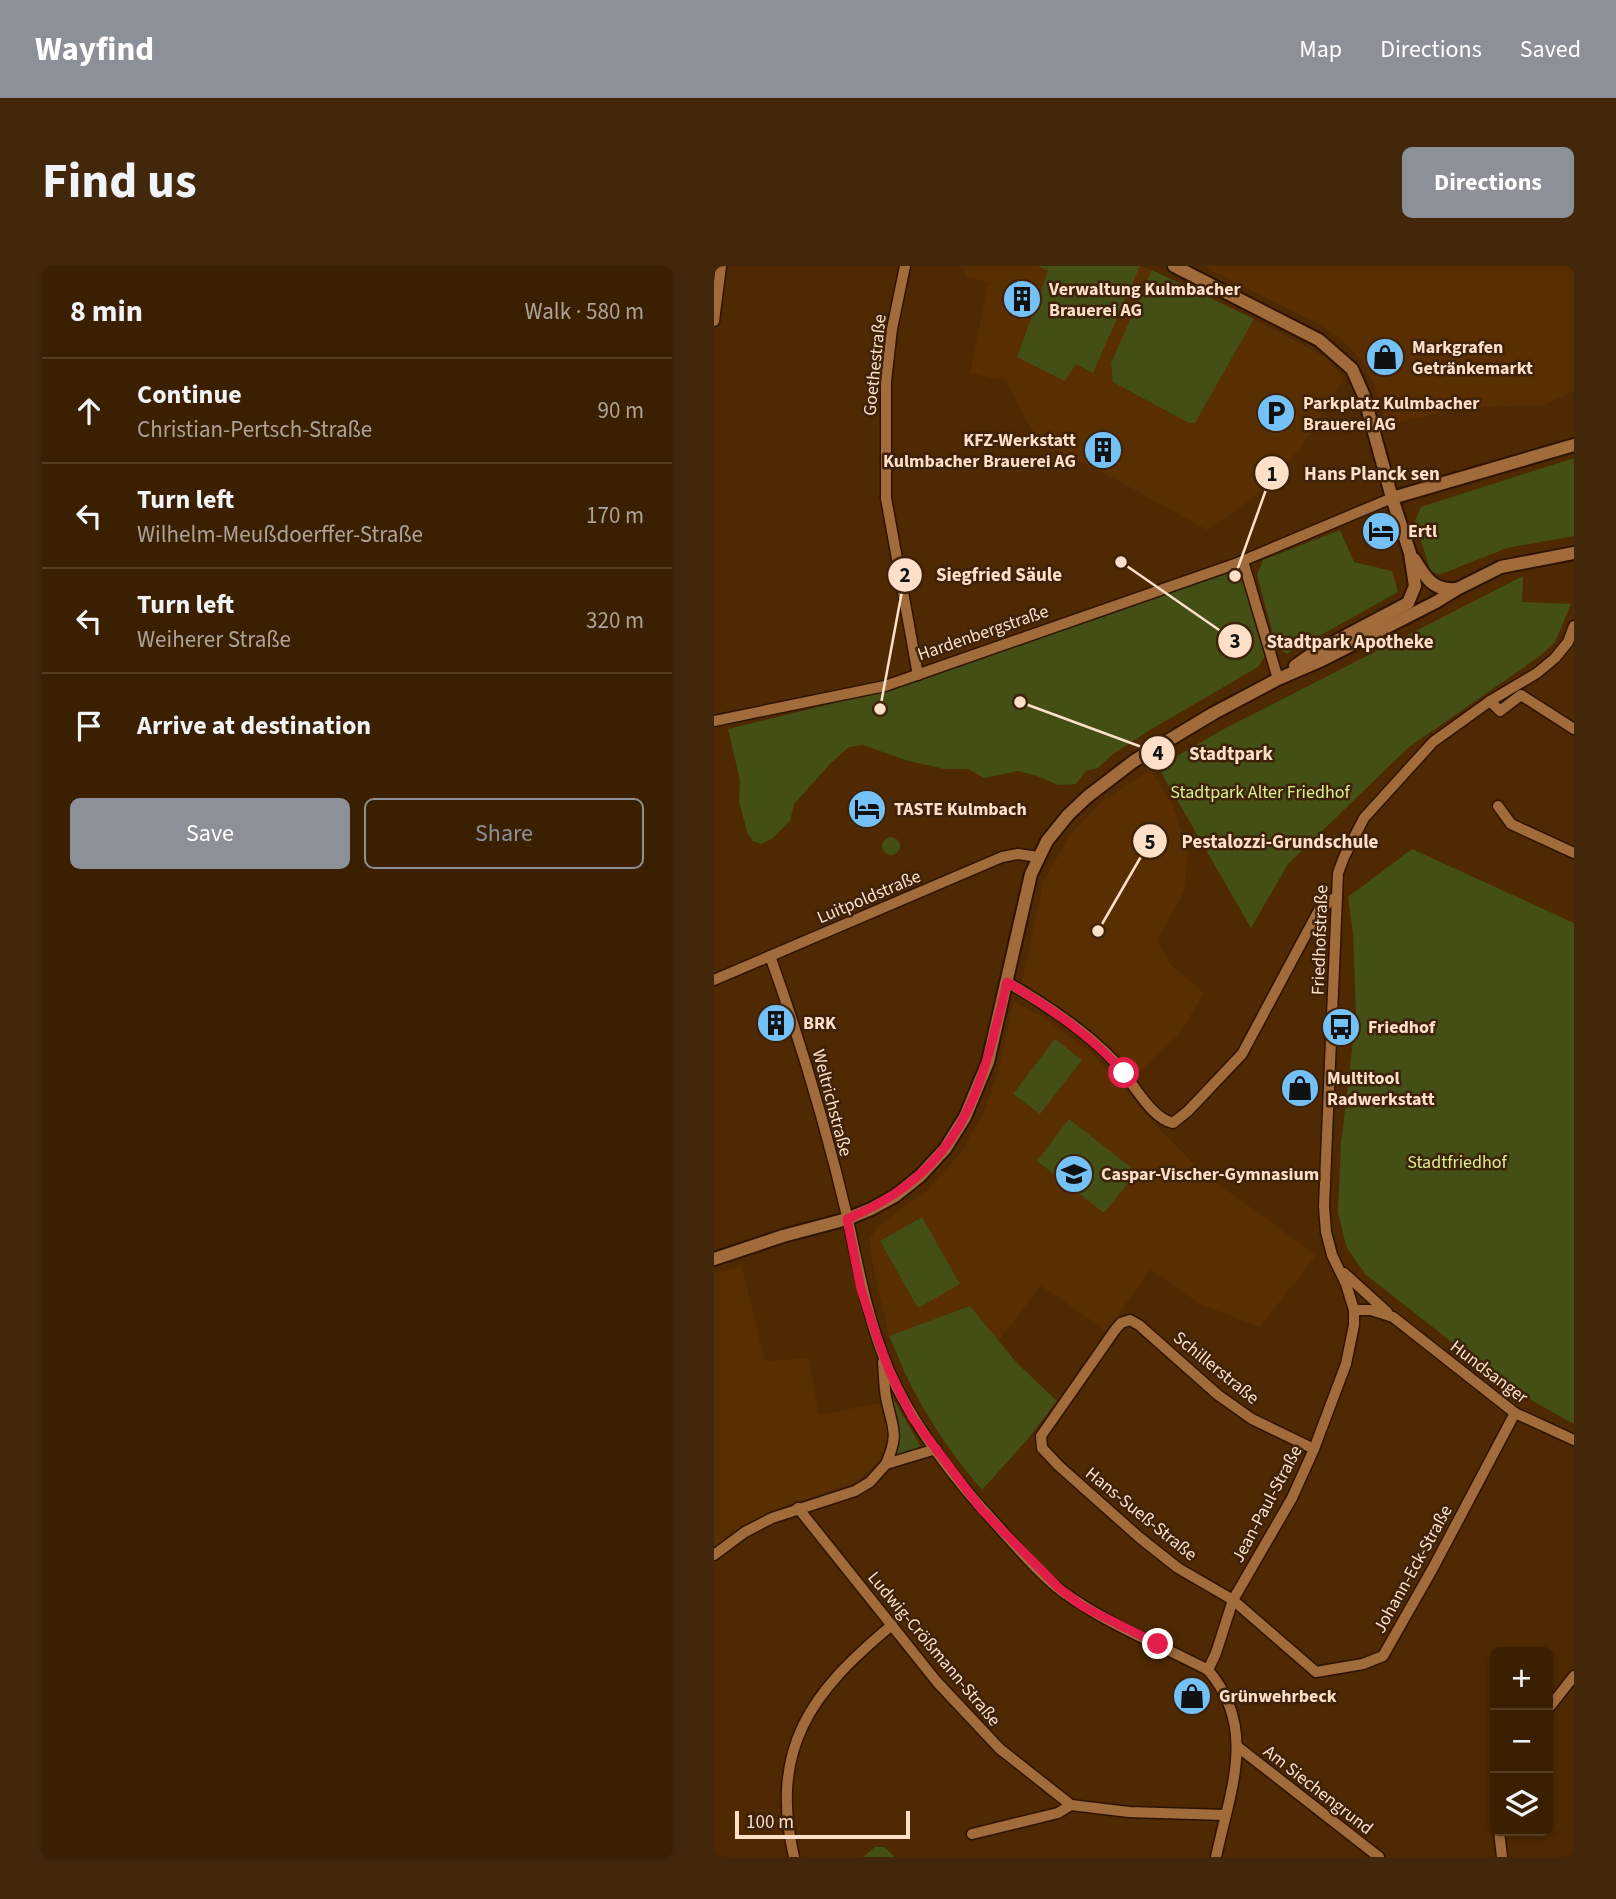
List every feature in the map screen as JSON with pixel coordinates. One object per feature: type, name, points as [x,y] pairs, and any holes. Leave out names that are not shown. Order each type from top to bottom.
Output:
[{"type":"street","points":[[714,321],[721,266]]},
{"type":"street","name":"Goethestraße","points":[[905,266],[892,329],[886,381],[886,498],[918,675]]},
{"type":"street","points":[[1174,266],[1319,340],[1352,369],[1364,396],[1410,553],[1414,579],[1413,595],[1408,603],[1315,652],[1278,679]]},
{"type":"street","name":"Hardenbergstraße","points":[[714,721],[885,686],[1243,561],[1392,498],[1574,445]]},
{"type":"street","points":[[1410,553],[1433,584],[1443,590],[1457,589]]},
{"type":"street","points":[[714,1259],[783,1236],[847,1219],[895,1196],[920,1176],[945,1149],[965,1117],[985,1071],[1027,889],[1038,857],[1068,814],[1108,780],[1161,744],[1278,679],[1322,660],[1501,567],[1574,553]]},
{"type":"street","points":[[1243,561],[1278,679]]},
{"type":"street","name":"Friedhofstraße","points":[[1354,1310],[1326,1232],[1324,1206],[1338,873],[1364,818],[1433,742],[1490,701],[1537,673],[1571,643],[1574,626]]},
{"type":"street","points":[[1490,701],[1500,711],[1521,695],[1574,729]]},
{"type":"street","points":[[1498,806],[1511,824],[1574,853]]},
{"type":"street","name":"Luitpoldstraße","points":[[714,980],[1002,857],[1018,853],[1038,857]]},
{"type":"street","points":[[1007,982],[1090,1039],[1113,1060],[1155,1113],[1164,1121],[1173,1123],[1242,1054],[1320,910],[1336,896]]},
{"type":"street","name":"Weltrichstraße","points":[[770,956],[794,1022],[847,1219],[861,1289],[882,1352]]},
{"type":"street","name":"Hundsanger","points":[[1336,1264],[1393,1317],[1515,1413],[1574,1440]]},
{"type":"street","name":"Hundsanger","points":[[1354,1310],[1371,1310],[1393,1317]]},
{"type":"street","name":"Jean-Paul-Straße","points":[[1208,1670],[1233,1600],[1292,1498],[1314,1449],[1346,1364],[1354,1325],[1354,1310]]},
{"type":"street","name":"Schillerstraße","points":[[1040,1441],[1115,1330],[1121,1323],[1130,1320],[1218,1395],[1252,1419],[1314,1449]]},
{"type":"street","points":[[882,1352],[912,1417],[936,1449],[982,1510],[1060,1589],[1082,1606],[1208,1670],[1219,1683],[1229,1702],[1236,1726],[1238,1747],[1235,1776],[1216,1857]]},
{"type":"street","points":[[714,1555],[745,1532],[797,1507],[855,1490],[870,1482],[886,1464],[893,1448],[894,1436],[893,1419],[886,1397],[882,1352]]},
{"type":"street","name":"Johann-Eck-Straße","points":[[1233,1600],[1316,1672],[1363,1664],[1383,1656],[1433,1569],[1515,1413]]},
{"type":"street","name":"Hans-Sueß-Straße","points":[[1040,1441],[1042,1448],[1059,1466],[1140,1538],[1178,1568],[1233,1600]]},
{"type":"street","points":[[886,1464],[936,1449]]},
{"type":"street","name":"Ludwig-Crößmann-Straße","points":[[797,1507],[937,1682],[1000,1749],[1071,1805]]},
{"type":"street","points":[[794,1857],[787,1826],[786,1793],[792,1754],[804,1721],[833,1679],[854,1656],[891,1625]]},
{"type":"street","points":[[1553,1703],[1574,1676]]},
{"type":"street","name":"Am Siechengrund","points":[[1238,1747],[1379,1857]]},
{"type":"street","points":[[972,1834],[1058,1814],[1071,1805],[1129,1812],[1225,1815]]},
{"type":"street","points":[[1500,1836],[1502,1857]]},
{"type":"shaded area","points":[[962,266],[1142,266],[1207,295],[1326,357],[1344,379],[1301,448],[1249,501],[1207,530],[1037,440],[1006,381],[970,373],[988,282],[967,277]]},
{"type":"shaded area","points":[[1202,266],[1574,266],[1574,391],[1540,407],[1463,408],[1386,425],[1374,385],[1362,361],[1342,340],[1320,325]]},
{"type":"shaded area","points":[[1151,770],[1173,806],[1188,854],[1184,892],[1157,941],[1170,964],[1204,993],[1179,1034],[1135,1076],[1115,1051],[1086,1025],[1022,982],[1043,882],[1069,836],[1106,798]]},
{"type":"shaded area","name":"Caspar-Vischer-Gymnasium","points":[[1014,1002],[1042,1016],[1091,1052],[1191,1161],[1316,1255],[1260,1327],[1200,1304],[1150,1269],[1107,1331],[1041,1286],[998,1341],[970,1306],[889,1336],[872,1262],[870,1239],[877,1227],[926,1191],[960,1153],[983,1114],[996,1078]]},
{"type":"shaded area","points":[[742,1267],[765,1361],[809,1358],[819,1415],[883,1402],[889,1432],[888,1448],[876,1464],[854,1483],[786,1506],[726,1537],[714,1548],[714,1273]]},
{"type":"green space","points":[[1038,266],[1140,266],[1093,373],[1076,364],[1065,381],[1017,357],[1048,271]]},
{"type":"green space","points":[[1152,270],[1254,319],[1195,423],[1189,423],[1113,382],[1111,363]]},
{"type":"green space","points":[[1574,458],[1574,536],[1507,548],[1439,575],[1430,570],[1415,521],[1421,507]]},
{"type":"green space","points":[[1340,530],[1354,562],[1392,571],[1398,592],[1287,654],[1276,646],[1257,575],[1263,560]]},
{"type":"green space","points":[[1239,567],[1266,655],[1258,667],[1150,730],[1113,754],[1098,768],[1086,771],[1076,784],[1058,785],[1018,771],[984,778],[968,769],[944,769],[905,760],[863,745],[849,747],[794,804],[790,821],[773,838],[761,844],[753,841],[747,832],[739,801],[740,780],[728,729],[888,690]]},
{"type":"green space","name":"Stadtpark Alter Friedhof","points":[[1523,576],[1522,602],[1571,604],[1555,642],[1540,656],[1409,747],[1288,864],[1251,928],[1158,767],[1222,730]]},
{"type":"green space","points":[[887,837],[895,837],[900,846],[898,853],[887,855],[882,850],[882,842]]},
{"type":"green space","name":"Stadtfriedhof","points":[[1412,849],[1574,923],[1574,1424],[1510,1388],[1365,1274],[1346,1246],[1338,1212],[1341,1144],[1356,1015],[1353,933],[1348,897]]},
{"type":"green space","points":[[1055,1039],[1082,1060],[1040,1114],[1013,1094]]},
{"type":"green space","points":[[1069,1119],[1137,1172],[1104,1213],[1037,1161]]},
{"type":"green space","points":[[922,1217],[960,1284],[918,1308],[880,1241]]},
{"type":"green space","points":[[970,1306],[1017,1363],[1057,1401],[1027,1440],[982,1490],[929,1418],[889,1336]]},
{"type":"green space","points":[[893,1398],[920,1445],[915,1452],[896,1457]]},
{"type":"green space","points":[[875,1847],[884,1847],[895,1857],[863,1857]]},
{"type":"place","name":"Verwaltung Kulmbacher Brauerei AG","points":[[1022,299]]},
{"type":"place","name":"Markgrafen Getränkemarkt","points":[[1385,357]]},
{"type":"place","name":"Parkplatz Kulmbacher Brauerei AG","points":[[1276,413]]},
{"type":"place","name":"KFZ-Werkstatt Kulmbacher Brauerei AG","points":[[1103,450]]},
{"type":"place","name":"Ertl","points":[[1381,531]]},
{"type":"place","name":"Stadtpark Apotheke","points":[[1121,562]]},
{"type":"place","name":"Hans Planck sen","points":[[1235,576]]},
{"type":"place","name":"Stadtpark","points":[[1020,702]]},
{"type":"place","name":"Siegfried Säule","points":[[880,709]]},
{"type":"place","name":"TASTE Kulmbach","points":[[867,809]]},
{"type":"place","name":"Pestalozzi-Grundschule","points":[[1098,931]]},
{"type":"place","name":"BRK","points":[[776,1023]]},
{"type":"place","name":"Friedhof","points":[[1341,1027]]},
{"type":"place","name":"Multitool Radwerkstatt","points":[[1300,1088]]},
{"type":"place","name":"Caspar-Vischer-Gymnasium","points":[[1074,1174]]},
{"type":"place","name":"Grünwehrbeck","points":[[1192,1696]]},
{"type":"route","points":[[1124,1073],[1090,1039],[1007,982],[988,1062],[978,1090],[945,1149],[920,1176],[895,1196],[847,1219],[861,1289],[871,1320],[888,1368],[912,1417],[982,1510],[1060,1589],[1082,1606],[1158,1644]]}]
